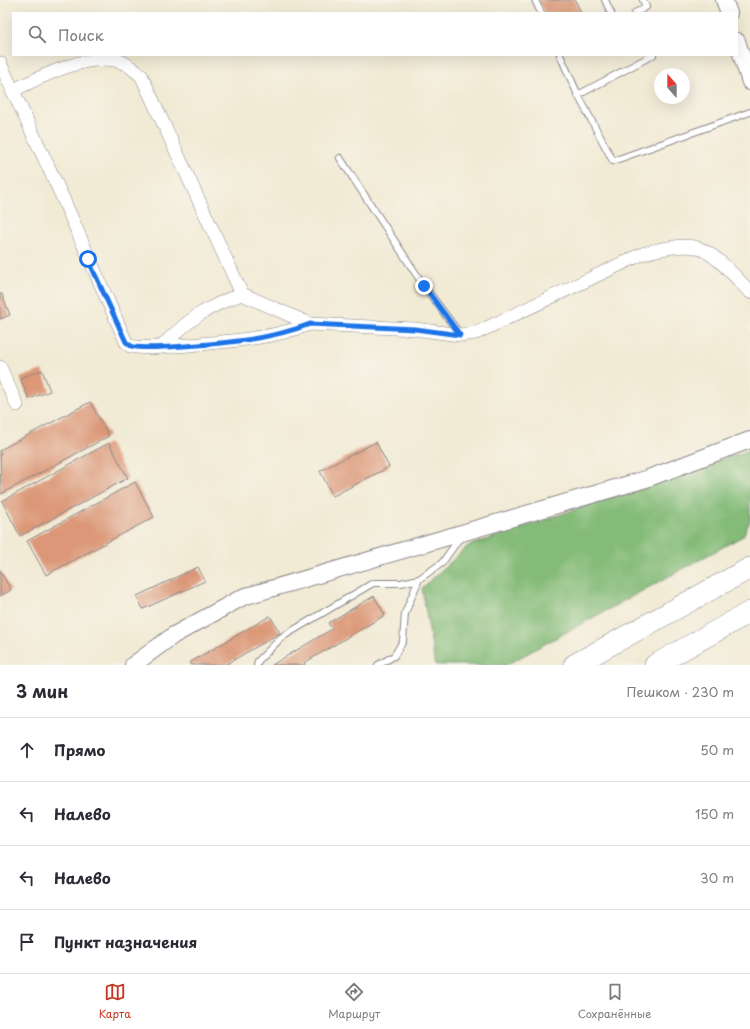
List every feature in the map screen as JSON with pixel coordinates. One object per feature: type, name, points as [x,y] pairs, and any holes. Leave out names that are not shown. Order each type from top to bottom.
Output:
[{"type":"highway","points":[[574,665],[750,568]]},
{"type":"highway","points":[[655,665],[750,612]]},
{"type":"street","points":[[724,0],[729,12]]},
{"type":"street","points":[[738,43],[747,62],[750,82]]},
{"type":"street","points":[[12,91],[86,61],[103,58],[126,63],[141,75],[242,294],[310,324],[415,329],[460,335],[476,333],[642,254],[662,248],[697,247],[716,258],[750,292]]},
{"type":"street","points":[[0,63],[61,194],[126,342],[130,346],[161,347],[238,341],[294,330],[310,324]]},
{"type":"street","points":[[161,347],[183,325],[208,308],[242,294]]},
{"type":"street","points":[[0,367],[17,405]]},
{"type":"street","points":[[133,665],[174,635],[243,597],[646,479],[750,440]]},
{"type":"lane","points":[[536,0],[541,12]]},
{"type":"lane","points":[[605,0],[611,12]]},
{"type":"lane","points":[[637,12],[646,7],[643,0]]},
{"type":"lane","points":[[560,56],[578,95],[613,161],[750,112]]},
{"type":"lane","points":[[578,95],[651,56]]},
{"type":"lane","points":[[340,158],[424,286],[460,335]]},
{"type":"lane","points":[[257,665],[258,661],[282,637],[373,583],[401,583],[419,579],[442,563],[464,532]]},
{"type":"lane","points":[[378,665],[394,656],[403,641],[405,612],[419,579]]},
{"type":"green space","points":[[750,450],[750,521],[743,536],[506,665],[435,665],[422,588],[468,546]]},
{"type":"building","points":[[538,0],[575,0],[581,12],[544,12]]},
{"type":"building","points":[[0,294],[2,294],[10,315],[0,319]]},
{"type":"building","points":[[42,370],[50,391],[29,399],[20,378]]},
{"type":"building","points":[[90,402],[109,436],[1,494],[0,450]]},
{"type":"building","points":[[376,442],[389,467],[333,496],[320,471]]},
{"type":"building","points":[[109,443],[128,478],[20,536],[2,501]]},
{"type":"building","points":[[135,482],[154,517],[46,575],[27,541]]},
{"type":"building","points":[[198,567],[205,581],[143,609],[137,596]]},
{"type":"building","points":[[0,570],[11,590],[0,596]]},
{"type":"building","points":[[374,596],[385,615],[304,663],[305,665],[272,665],[332,629],[328,623]]},
{"type":"building","points":[[270,616],[280,633],[225,665],[191,665],[189,663]]},
{"type":"route","points":[[88,259],[126,342],[130,346],[136,347],[161,347],[238,341],[294,330],[310,324],[415,329],[460,335],[424,286]]}]
